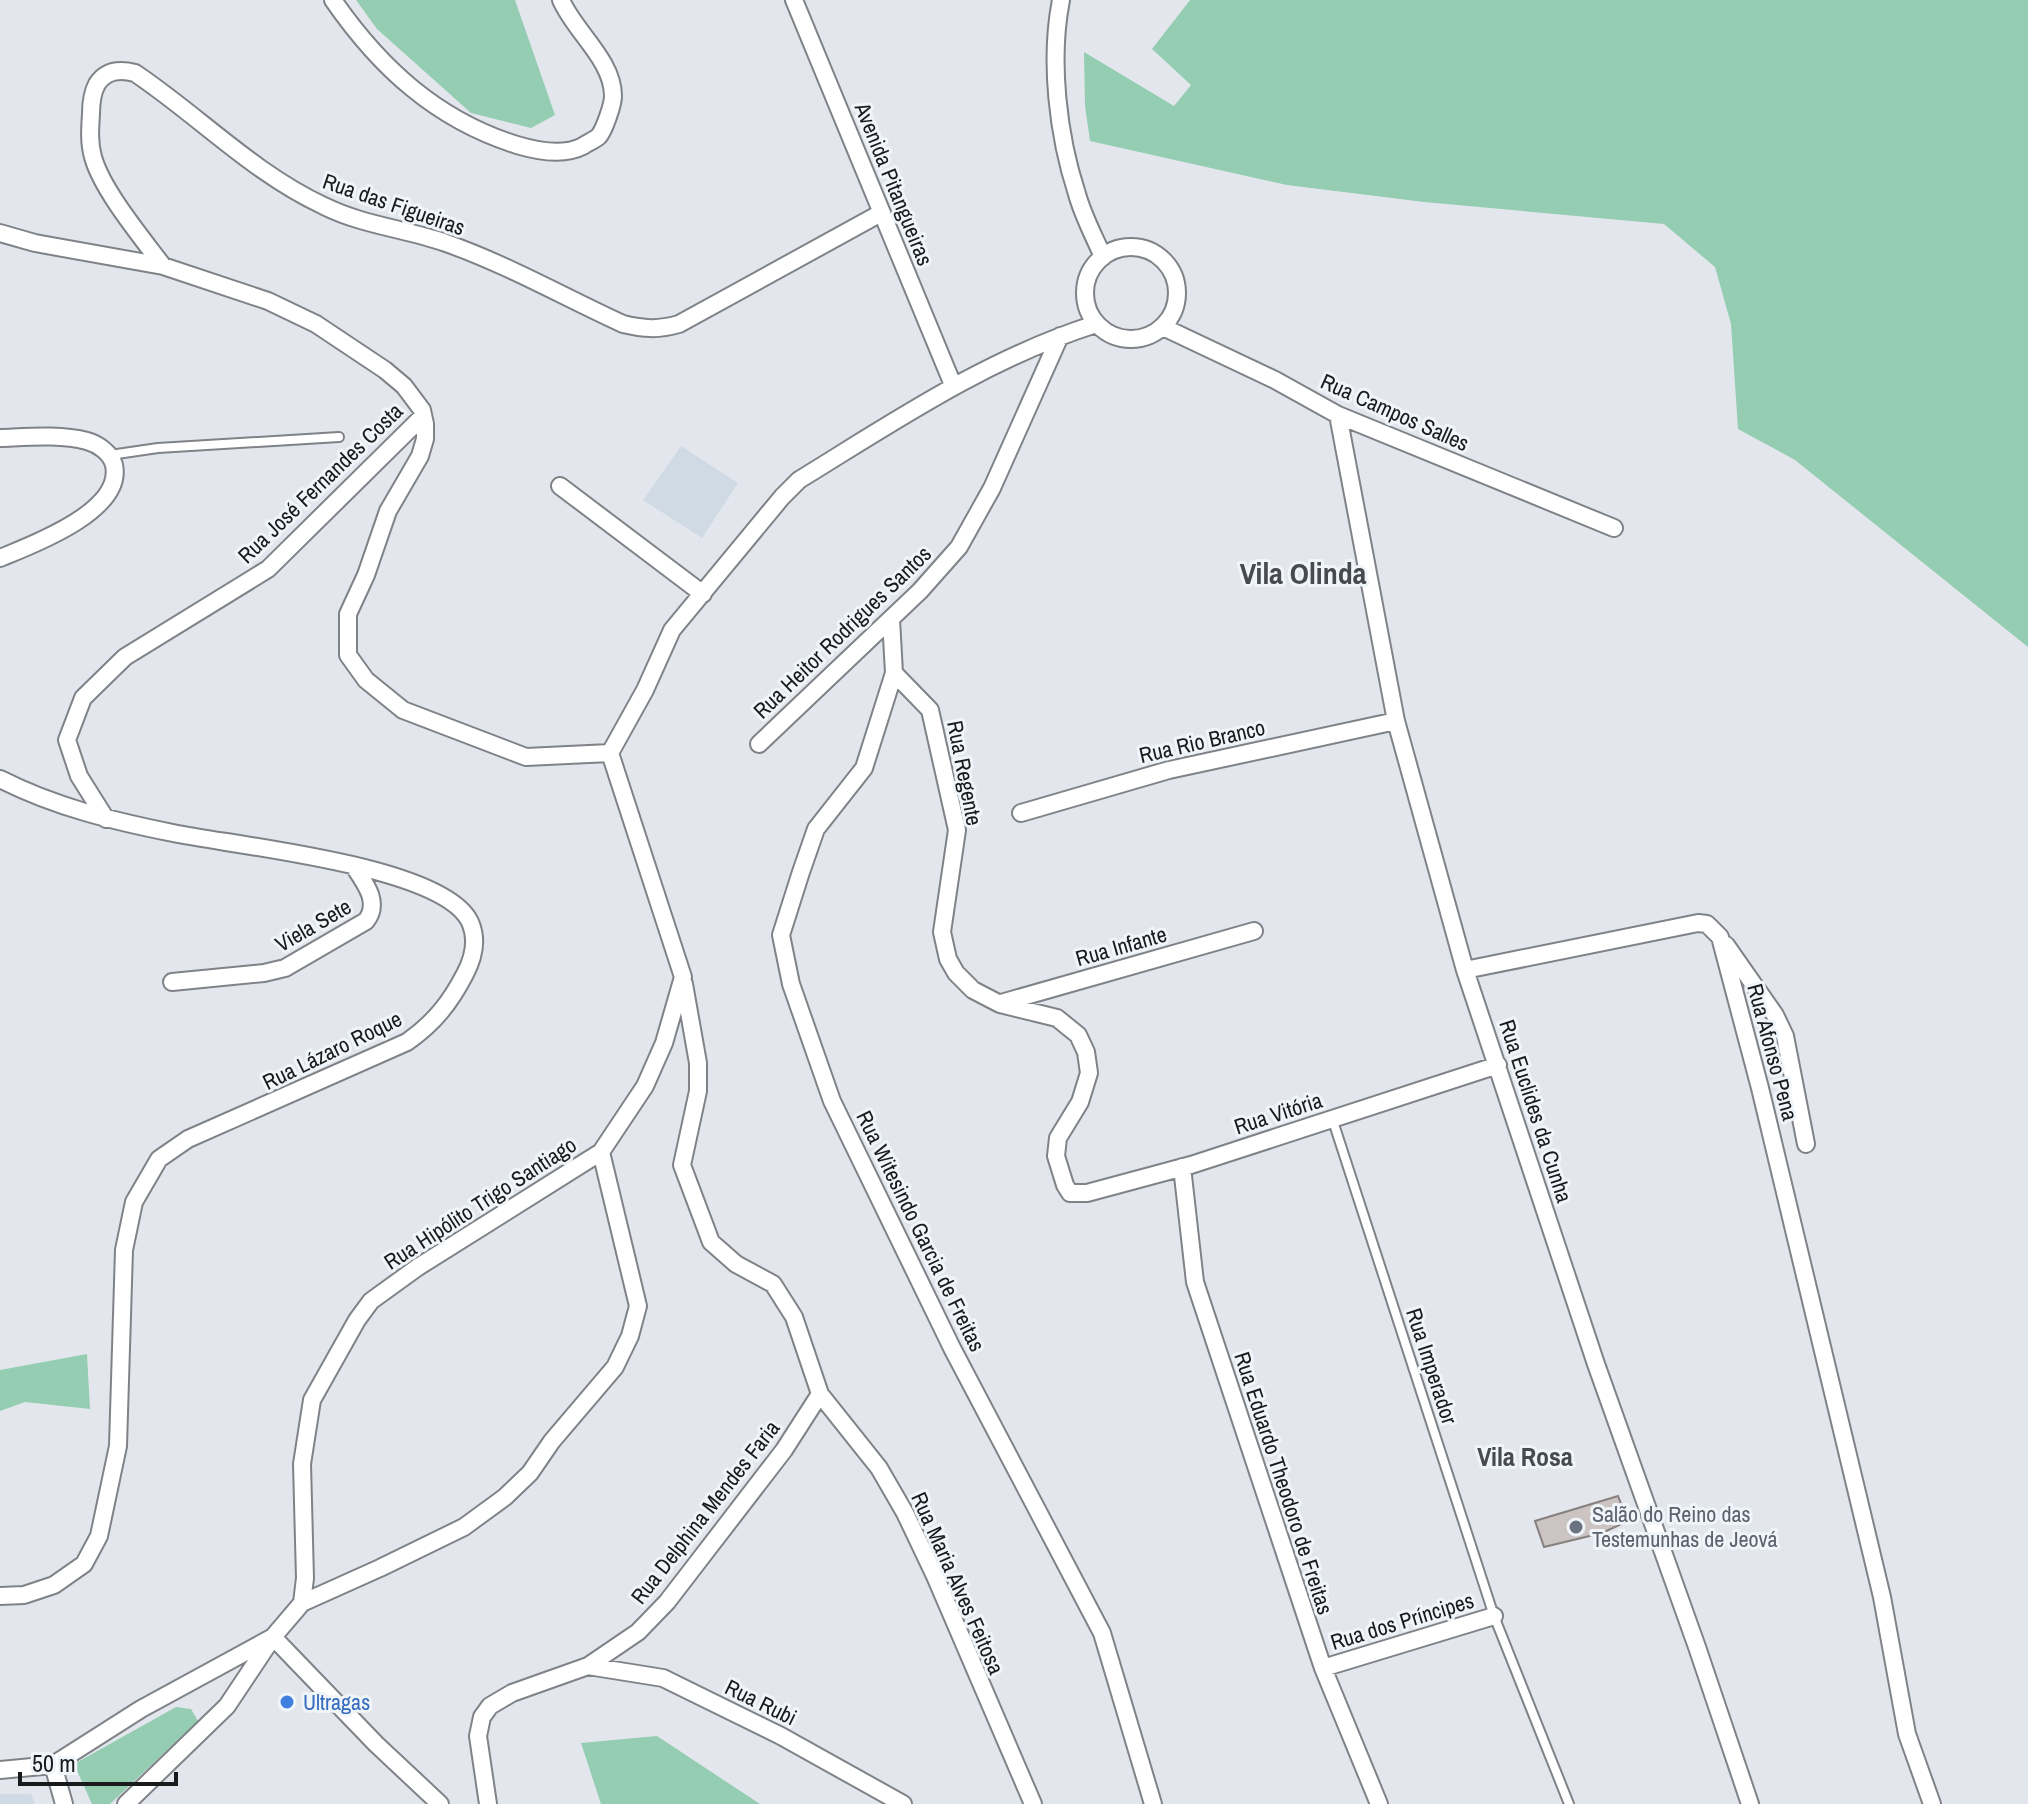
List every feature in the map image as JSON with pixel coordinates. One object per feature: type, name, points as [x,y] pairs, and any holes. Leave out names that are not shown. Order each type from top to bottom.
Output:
[{"type":"street","points":[[333,0],[351,26],[391,70],[433,106],[478,132],[532,150],[552,152],[579,148],[600,135],[613,97],[609,77],[600,60],[569,18],[561,0]]},
{"type":"street","name":"Avenida Pitangueiras","points":[[794,0],[953,385]]},
{"type":"street","points":[[1049,0],[1060,8],[1057,105],[1077,195],[1103,257]]},
{"type":"street","name":"Rua das Figueiras","points":[[163,266],[114,196],[93,158],[89,137],[93,95],[98,83],[112,72],[124,70],[135,73],[255,164],[325,207],[449,244],[508,268],[623,324],[643,329],[659,330],[679,324],[881,213]]},
{"type":"street","points":[[0,233],[35,243],[163,266],[268,301],[316,324],[404,386],[416,400],[423,416],[425,439],[420,456],[388,511],[366,575],[348,614],[348,655],[366,680],[403,710],[526,757],[610,753]]},
{"type":"street","points":[[1132,247],[1148,250],[1161,258],[1177,284],[1177,300],[1172,315],[1163,327],[1136,339],[1108,333],[1096,324],[1088,311],[1086,282],[1092,268],[1103,257],[1132,247]]},
{"type":"street","points":[[683,977],[610,753],[645,690],[672,630],[799,480],[953,385],[1060,336],[1096,324]]},
{"type":"street","name":"Rua Campos Salles","points":[[1163,327],[1275,380],[1338,415],[1614,528]]},
{"type":"street","name":"Rua Heitor Rodrigues Santos","points":[[759,744],[891,619],[959,547],[992,488],[1060,336]]},
{"type":"street","name":"Rua Euclides da Cunha","points":[[1338,415],[1396,721],[1465,970],[1596,1364],[1750,1804]]},
{"type":"street","name":"Rua José Fernandes Costa","points":[[106,819],[79,776],[67,740],[83,698],[125,657],[268,569],[423,416]]},
{"type":"street","points":[[0,438],[50,437],[88,441],[109,455],[114,465],[114,479],[91,512],[72,525],[0,558]]},
{"type":"street","points":[[560,486],[703,594]]},
{"type":"street","points":[[891,619],[894,673]]},
{"type":"street","name":"Rua Regente","points":[[894,673],[930,710],[957,830],[942,932],[948,959],[956,973],[973,990],[1000,1004],[1057,1018],[1078,1035],[1086,1052],[1089,1073],[1080,1102],[1058,1138],[1060,1170],[1070,1193]]},
{"type":"street","name":"Rua Witesindo Garcia de Freitas","points":[[894,673],[864,768],[816,829],[801,872],[781,935],[791,984],[832,1101],[952,1348],[1102,1633],[1153,1804]]},
{"type":"street","name":"Rua Rio Branco","points":[[1021,813],[1169,770],[1396,721]]},
{"type":"street","name":"Rua Lázaro Roque","points":[[0,779],[31,795],[106,819],[353,865],[427,887],[454,904],[469,920],[475,940],[472,960],[449,1004],[407,1042],[188,1139],[159,1159],[134,1202],[124,1250],[118,1446],[99,1536],[84,1564],[54,1585],[24,1595],[0,1596]]},
{"type":"street","name":"Viela Sete","points":[[172,982],[285,968],[366,921],[373,913],[373,905],[366,885],[353,865]]},
{"type":"street","points":[[1465,970],[1698,923],[1707,924],[1720,937],[1775,1015],[1785,1036],[1806,1144]]},
{"type":"street","name":"Rua Infante","points":[[1000,1004],[1254,931]]},
{"type":"street","name":"Rua Afonso Pena","points":[[1720,937],[1760,1088],[1882,1597],[1907,1734],[1932,1804]]},
{"type":"street","name":"Rua Hipólito Trigo Santiago","points":[[302,1603],[305,1578],[302,1464],[312,1400],[357,1320],[371,1301],[418,1267],[601,1152],[645,1086],[664,1043],[683,977]]},
{"type":"street","name":"Rua Maria Alves Feitosa","points":[[683,977],[698,1063],[698,1091],[682,1165],[711,1242],[736,1264],[773,1284],[794,1317],[820,1394],[879,1468],[905,1513],[1033,1804]]},
{"type":"street","name":"Rua Vitória","points":[[1070,1193],[1087,1193],[1182,1167],[1498,1065]]},
{"type":"street","points":[[126,1804],[227,1706],[273,1637],[302,1603],[464,1527],[505,1497],[530,1473],[552,1441],[615,1367],[630,1336],[638,1306],[601,1152]]},
{"type":"street","name":"Rua Eduardo Theodoro de Freitas","points":[[1182,1167],[1195,1282],[1323,1668],[1379,1804]]},
{"type":"street","name":"Rua Delphina Mendes Faria","points":[[488,1804],[478,1736],[482,1717],[490,1706],[512,1693],[588,1666],[638,1632],[667,1602],[784,1450],[820,1394]]},
{"type":"street","name":"Rua dos Príncipes","points":[[1323,1668],[1494,1616]]},
{"type":"street","points":[[0,1770],[53,1765],[141,1709],[273,1637]]},
{"type":"street","points":[[273,1637],[376,1744],[440,1804]]},
{"type":"street","name":"Rua Rubi","points":[[588,1666],[663,1678],[781,1736],[903,1804]]},
{"type":"street","points":[[53,1765],[64,1804]]},
{"type":"lane","points":[[109,455],[172,447],[339,437]]},
{"type":"lane","name":"Rua Imperador","points":[[1332,1118],[1494,1616],[1569,1804]]},
{"type":"shaded area","points":[[681,446],[738,483],[702,538],[643,500]]},
{"type":"shaded area","points":[[0,1794],[31,1794],[35,1804],[0,1804]]},
{"type":"green space","points":[[356,0],[515,0],[555,115],[531,128],[471,113],[377,29]]},
{"type":"green space","points":[[1190,0],[2028,0],[2028,647],[1795,460],[1738,429],[1731,324],[1715,267],[1664,224],[1424,202],[1287,185],[1090,141],[1085,106],[1084,52],[1174,106],[1191,85],[1152,49]]},
{"type":"green space","points":[[87,1354],[90,1409],[25,1402],[0,1411],[0,1370]]},
{"type":"green space","points":[[176,1707],[191,1709],[198,1721],[110,1804],[92,1804],[74,1764]]},
{"type":"green space","points":[[657,1736],[760,1804],[601,1804],[581,1743]]},
{"type":"building","name":"Salão do Reino das Testemunhas de Jeová","points":[[1618,1496],[1628,1521],[1602,1533],[1544,1547],[1535,1521]]},
{"type":"place","name":"Salão do Reino das Testemunhas de Jeová","points":[[1576,1527]]},
{"type":"place","name":"Ultragas","points":[[287,1702]]},
{"type":"district","name":"Vila Olinda","points":[[1303,573]]},
{"type":"district","name":"Vila Rosa","points":[[1525,1456]]}]
